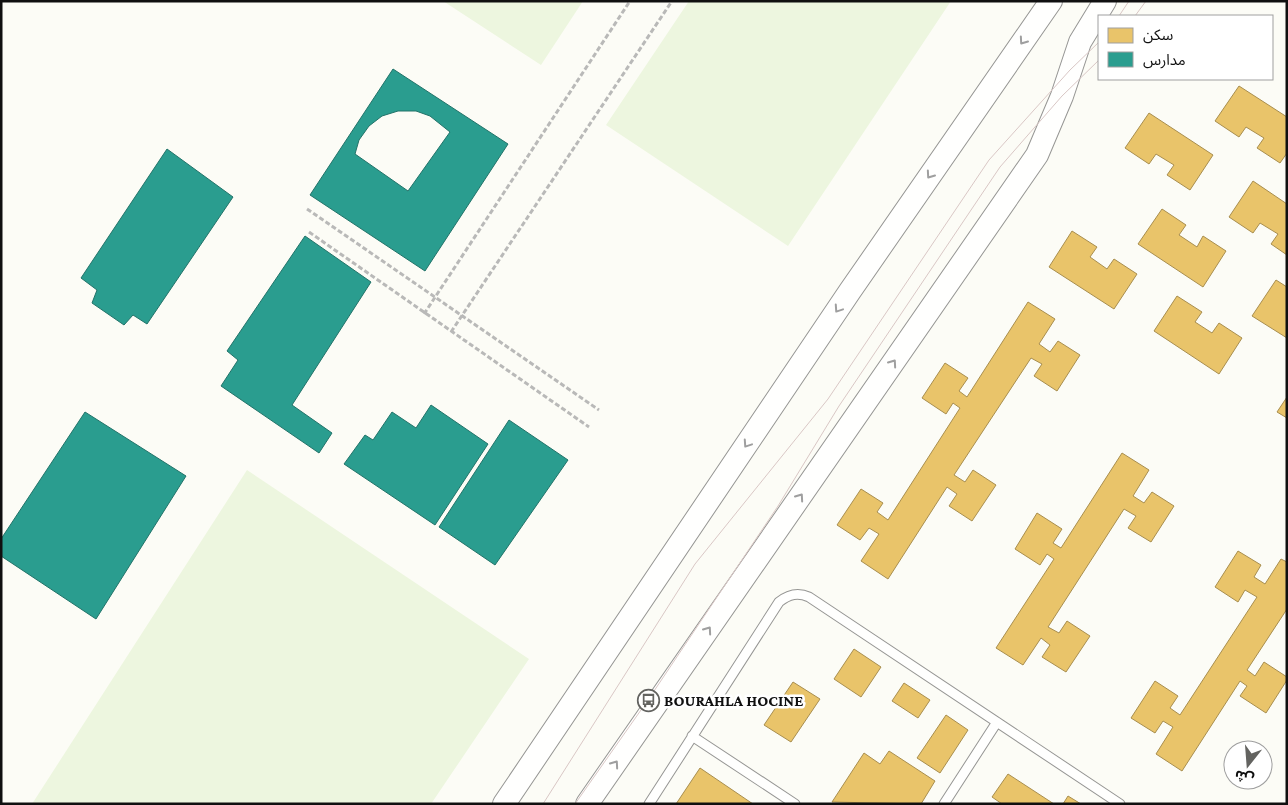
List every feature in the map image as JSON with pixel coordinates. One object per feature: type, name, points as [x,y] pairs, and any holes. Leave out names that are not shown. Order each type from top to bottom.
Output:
[{"type":"street","points":[[504,804],[850,291],[1050,1]]},
{"type":"street","points":[[587,804],[1037,155],[1062,96],[1080,42],[1105,1]]},
{"type":"lane","points":[[648,804],[779,602],[785,597],[798,594],[809,597],[1120,804]]},
{"type":"lane","points":[[944,804],[997,722]]},
{"type":"lane","points":[[692,736],[795,804]]},
{"type":"path","points":[[424,314],[630,1]]},
{"type":"path","points":[[451,332],[672,1]]},
{"type":"path","points":[[307,209],[599,410]]},
{"type":"path","points":[[309,232],[424,314],[589,427]]},
{"type":"green space","points":[[443,1],[583,1],[541,65]]},
{"type":"green space","points":[[689,1],[951,1],[788,246],[606,125]]},
{"type":"green space","points":[[247,470],[529,659],[431,804],[32,804]]},
{"type":"building: سكن","points":[[1239,86],[1287,117],[1287,153],[1280,163],[1257,148],[1264,138],[1246,127],[1239,137],[1215,121]]},
{"type":"building: سكن","points":[[1149,113],[1213,155],[1190,190],[1167,175],[1174,165],[1156,154],[1149,164],[1125,148]]},
{"type":"building: سكن","points":[[1253,181],[1287,204],[1287,255],[1271,244],[1278,234],[1260,223],[1253,233],[1229,217]]},
{"type":"building: سكن","points":[[1162,209],[1186,225],[1179,235],[1197,247],[1203,236],[1226,251],[1203,287],[1138,244]]},
{"type":"building: سكن","points":[[1072,231],[1097,247],[1090,257],[1107,269],[1114,259],[1137,274],[1114,309],[1049,267]]},
{"type":"building: سكن","points":[[1276,280],[1287,287],[1287,338],[1252,316]]},
{"type":"building: سكن","points":[[1177,296],[1202,312],[1195,322],[1212,333],[1219,323],[1242,338],[1219,374],[1154,331]]},
{"type":"building: سكن","points":[[1028,302],[1055,319],[1039,344],[1050,352],[1058,341],[1080,355],[1057,391],[1034,376],[1042,364],[1031,358],[954,475],[965,482],[973,470],[996,485],[972,521],[949,506],[957,494],[947,487],[888,579],[861,561],[879,534],[869,528],[860,540],[837,525],[861,489],[883,503],[877,512],[888,520],[960,408],[953,403],[946,414],[922,398],[945,363],[968,378],[959,391],[967,397]]},
{"type":"building: سكن","points":[[1287,397],[1287,418],[1277,412]]},
{"type":"building: سكن","points":[[1122,453],[1149,470],[1133,496],[1144,503],[1152,492],[1174,506],[1151,542],[1128,528],[1136,516],[1124,509],[1048,627],[1059,633],[1067,621],[1090,636],[1066,672],[1042,657],[1050,645],[1041,638],[1023,665],[996,648],[1054,559],[1047,554],[1040,565],[1015,549],[1037,513],[1062,529],[1053,543],[1061,548]]},
{"type":"building: سكن","points":[[1238,551],[1261,565],[1254,577],[1265,584],[1281,559],[1287,562],[1287,609],[1247,670],[1255,676],[1264,662],[1287,677],[1287,680],[1266,713],[1240,696],[1247,686],[1240,681],[1182,771],[1156,754],[1173,727],[1163,721],[1155,733],[1131,718],[1155,681],[1178,696],[1170,708],[1180,715],[1257,597],[1245,590],[1238,602],[1215,587]]},
{"type":"building: سكن","points":[[854,649],[881,667],[861,697],[834,679]]},
{"type":"building: سكن","points":[[793,682],[820,699],[791,742],[764,725]]},
{"type":"building: سكن","points":[[904,683],[930,700],[918,718],[892,701]]},
{"type":"building: سكن","points":[[946,715],[968,730],[940,773],[917,758]]},
{"type":"building: سكن","points":[[889,751],[935,781],[921,804],[832,802],[864,753],[880,764]]},
{"type":"building: سكن","points":[[700,768],[753,804],[676,804]]},
{"type":"building: سكن","points":[[1008,774],[1054,804],[1002,804],[992,797]]},
{"type":"building: سكن","points":[[1068,796],[1081,804],[1063,804]]},
{"type":"building: مدارس","points":[[393,69],[508,144],[425,271],[310,195]],"holes":[[[398,111],[416,111],[430,116],[450,132],[408,191],[355,154],[359,140],[369,126],[382,116]]]},
{"type":"building: مدارس","points":[[167,149],[233,197],[147,324],[133,315],[124,325],[92,303],[97,290],[81,278]]},
{"type":"building: مدارس","points":[[305,236],[371,282],[292,405],[332,433],[319,453],[221,386],[238,360],[227,351]]},
{"type":"building: مدارس","points":[[431,405],[488,444],[435,525],[344,464],[365,435],[373,440],[392,412],[416,428]]},
{"type":"building: مدارس","points":[[85,412],[186,476],[96,619],[1,556],[1,539]]},
{"type":"building: مدارس","points":[[509,420],[568,460],[495,565],[439,527]]},
{"type":"tram line","points":[[1120,15],[1129,1]]},
{"type":"tram line","points":[[1136,15],[1146,1]]},
{"type":"tram line","points":[[543,804],[695,564],[828,399],[989,160],[1070,70],[1098,43]]},
{"type":"tram line","points":[[575,804],[648,700],[778,506],[839,406],[1000,167],[1062,96],[1098,61]]},
{"type":"place","name":"BOURAHLA HOCINE","points":[[648,700]]}]
